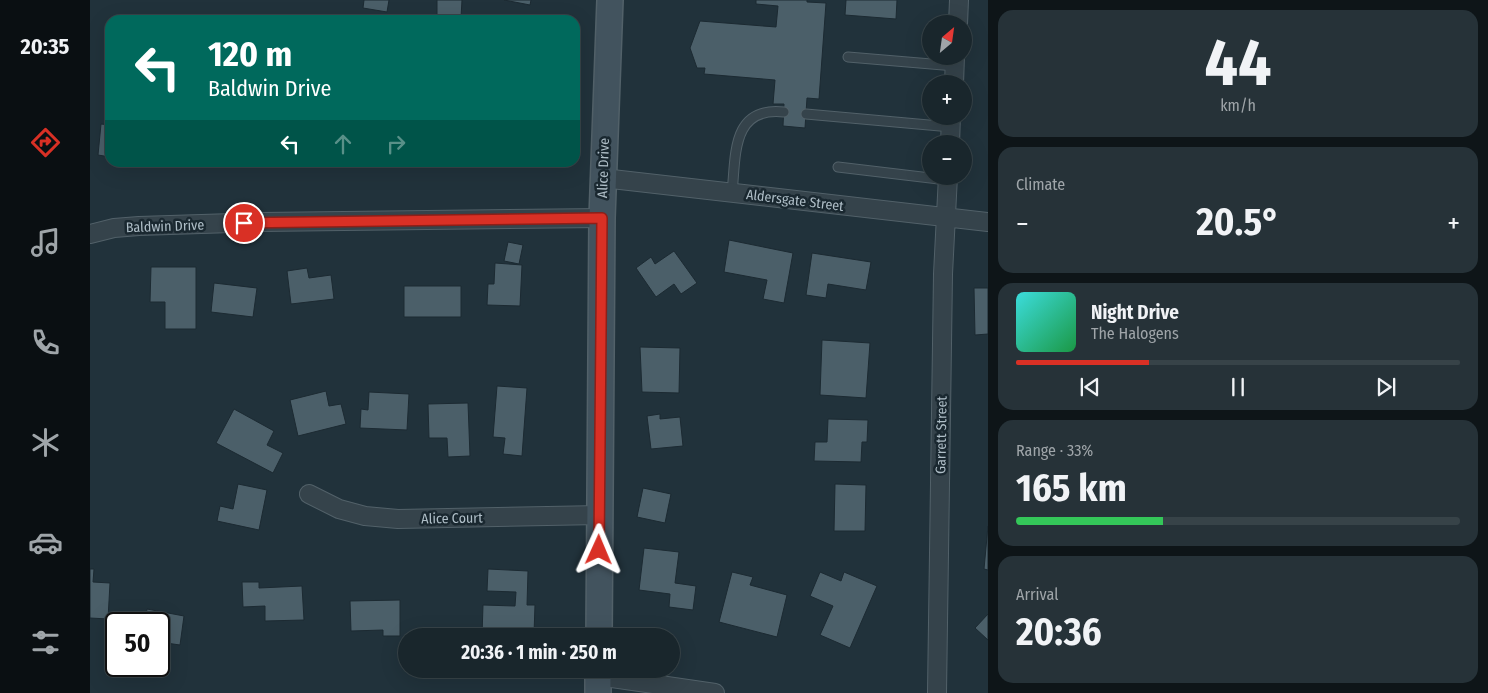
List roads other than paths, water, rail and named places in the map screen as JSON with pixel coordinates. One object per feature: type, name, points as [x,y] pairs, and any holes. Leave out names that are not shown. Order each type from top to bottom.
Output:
[{"type":"main road","name":"Alice Drive","points":[[598,628],[602,218],[610,0]]},
{"type":"street","points":[[958,15],[959,0]]},
{"type":"street","name":"Aldersgate Street","points":[[603,178],[988,222]]},
{"type":"street","name":"Garrett Street","points":[[937,693],[943,274],[947,185]]},
{"type":"street","name":"Baldwin Drive","points":[[90,234],[114,228],[158,225],[602,218]]},
{"type":"street","name":"Alice Court","points":[[309,494],[339,509],[366,516],[398,519],[600,515]]},
{"type":"street","points":[[598,679],[715,693]]},
{"type":"lane","points":[[848,56],[922,59]]},
{"type":"lane","points":[[732,193],[737,143],[744,125],[759,113],[784,112]]},
{"type":"lane","points":[[806,114],[951,129]]},
{"type":"lane","points":[[838,168],[922,176]]}]
